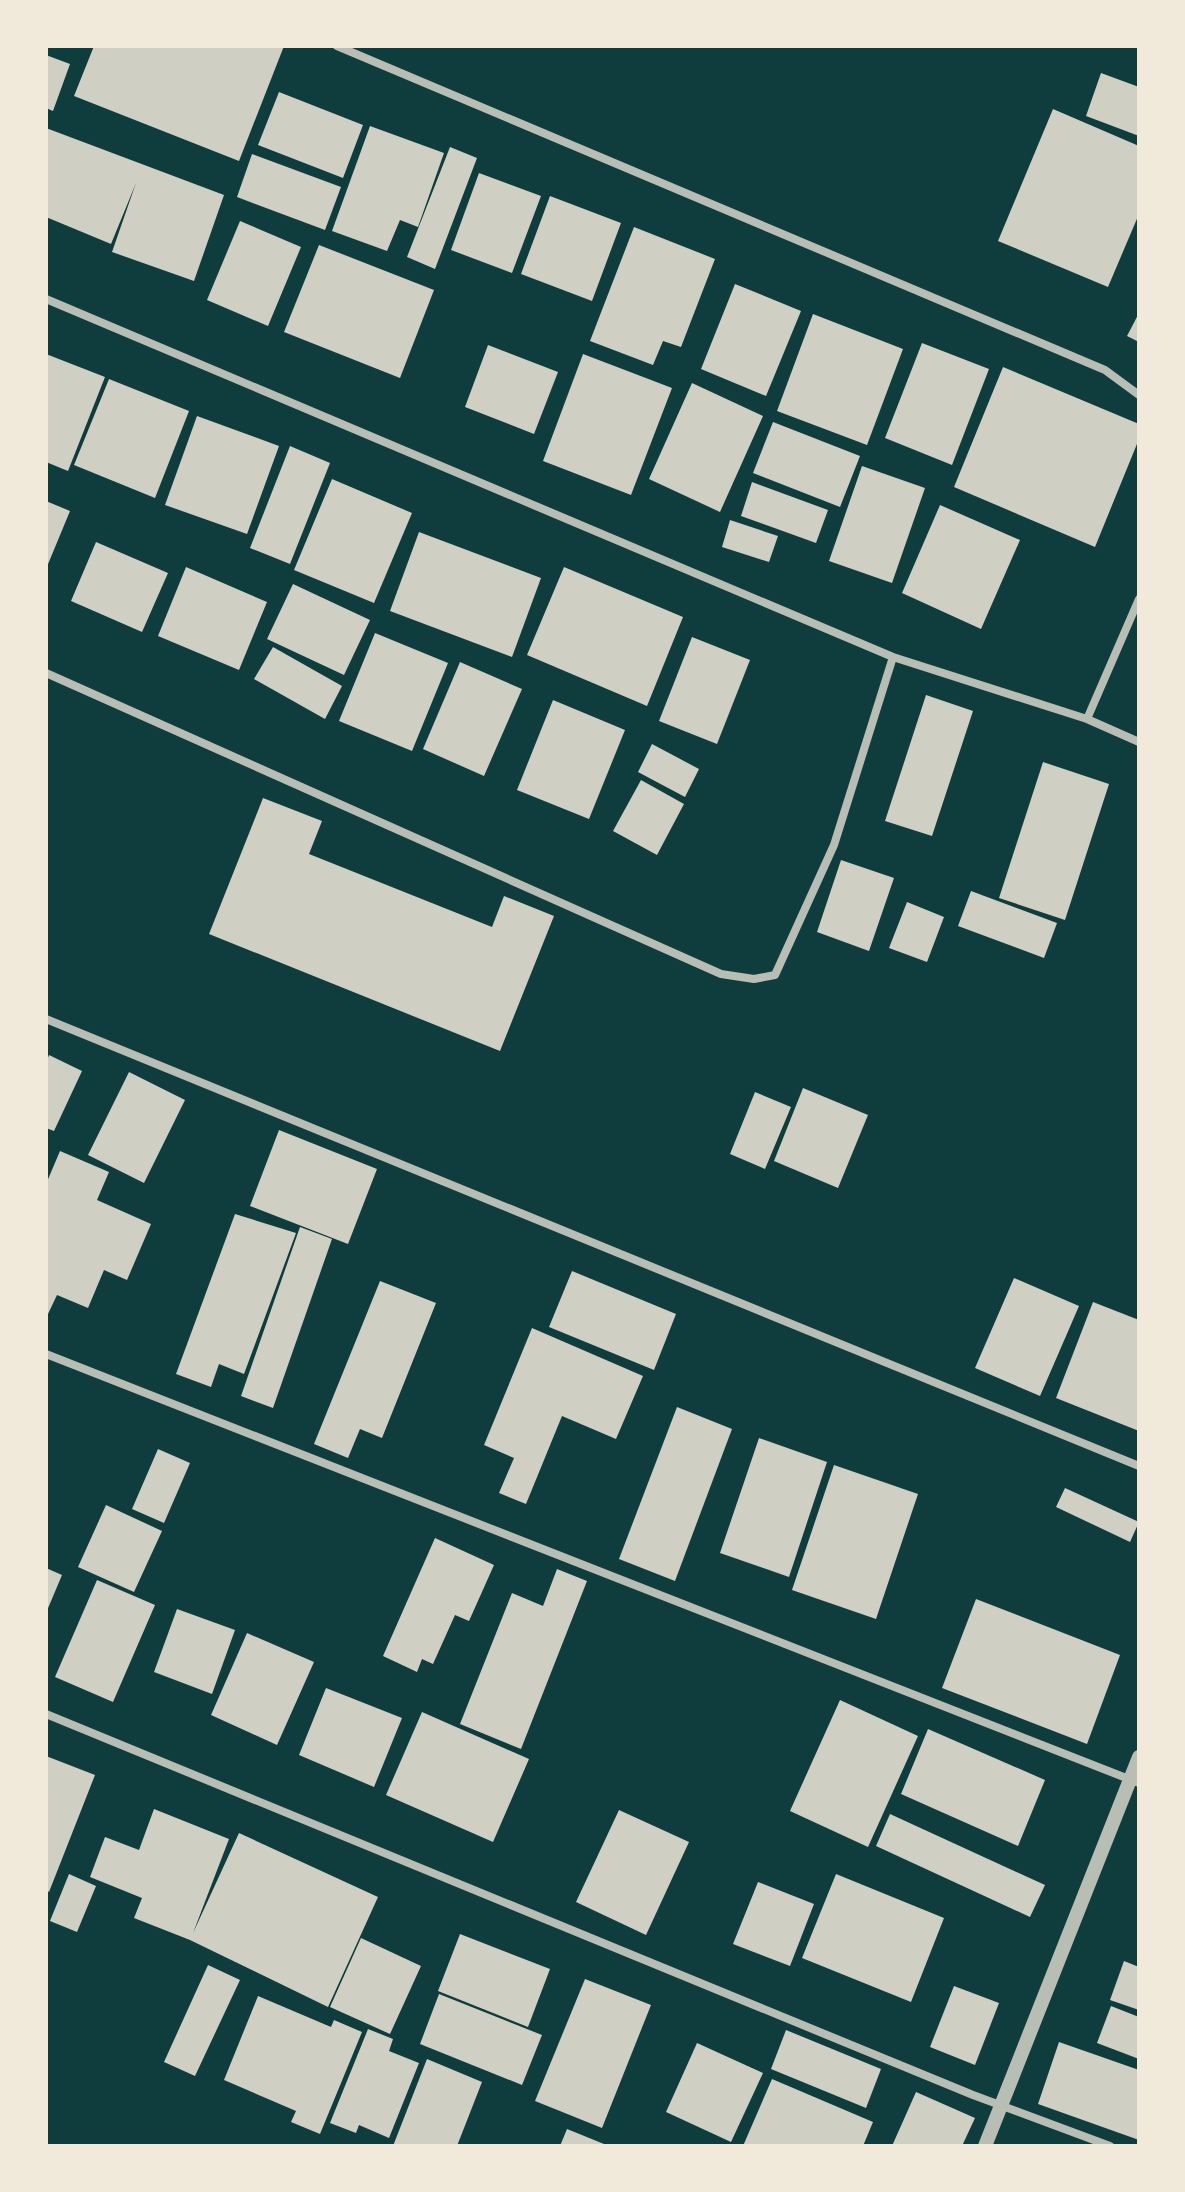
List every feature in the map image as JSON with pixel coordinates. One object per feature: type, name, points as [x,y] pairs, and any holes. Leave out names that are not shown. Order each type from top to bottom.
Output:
[{"type":"street","points":[[337,46],[1105,370],[1139,395]]},
{"type":"street","points":[[46,299],[893,657],[1087,719],[1139,742]]},
{"type":"street","points":[[1087,719],[1139,599]]},
{"type":"street","points":[[46,673],[721,974],[754,979],[775,975],[814,896],[834,845],[893,657]]},
{"type":"street","points":[[46,1019],[1139,1466]]},
{"type":"street","points":[[46,1354],[1134,1782]]},
{"type":"street","points":[[46,1714],[1003,2106],[1110,2146]]},
{"type":"street","points":[[985,2146],[1134,1782],[1139,1757]]},
{"type":"building","points":[[94,46],[284,46],[239,161],[74,96]]},
{"type":"building","points":[[46,55],[70,64],[53,111],[46,108]]},
{"type":"building","points":[[1101,73],[1139,87],[1139,136],[1086,116]]},
{"type":"building","points":[[279,92],[363,125],[343,178],[258,145]]},
{"type":"building","points":[[1053,109],[1139,146],[1139,214],[1108,287],[998,241]]},
{"type":"building","points":[[370,126],[444,153],[418,227],[400,220],[387,251],[332,231]]},
{"type":"building","points":[[46,128],[224,195],[194,281],[112,252],[136,183],[111,244],[46,217]]},
{"type":"building","points":[[450,147],[477,158],[435,269],[407,257]]},
{"type":"building","points":[[252,154],[341,187],[325,230],[237,197]]},
{"type":"building","points":[[479,173],[541,196],[512,273],[451,250]]},
{"type":"building","points":[[550,196],[621,223],[592,301],[521,274]]},
{"type":"building","points":[[240,221],[301,247],[268,326],[207,300]]},
{"type":"building","points":[[634,227],[715,259],[681,347],[663,341],[653,365],[590,341]]},
{"type":"building","points":[[319,245],[434,290],[400,378],[284,332]]},
{"type":"building","points":[[735,284],[801,311],[766,396],[701,369]]},
{"type":"building","points":[[1139,313],[1139,342],[1127,336]]},
{"type":"building","points":[[813,314],[903,349],[867,445],[777,411]]},
{"type":"building","points":[[922,343],[989,369],[952,465],[885,438]]},
{"type":"building","points":[[488,345],[558,372],[534,434],[465,407]]},
{"type":"building","points":[[46,354],[105,377],[68,471],[46,462]]},
{"type":"building","points":[[583,354],[672,388],[631,495],[543,461]]},
{"type":"building","points":[[1003,367],[1139,424],[1139,439],[1095,547],[954,487]]},
{"type":"building","points":[[109,379],[189,411],[155,498],[74,465]]},
{"type":"building","points":[[692,383],[763,416],[720,512],[649,479]]},
{"type":"building","points":[[197,416],[279,446],[247,534],[165,505]]},
{"type":"building","points":[[773,422],[860,456],[840,507],[753,473]]},
{"type":"building","points":[[290,446],[330,463],[290,564],[250,548]]},
{"type":"building","points":[[862,466],[925,488],[892,583],[829,561]]},
{"type":"building","points":[[332,479],[412,513],[374,603],[294,570]]},
{"type":"building","points":[[752,482],[828,510],[816,543],[741,516]]},
{"type":"building","points":[[46,501],[70,511],[46,569]]},
{"type":"building","points":[[940,505],[1020,540],[981,629],[902,593]]},
{"type":"building","points":[[730,520],[778,536],[769,562],[722,547]]},
{"type":"building","points":[[419,532],[541,578],[512,657],[390,611]]},
{"type":"building","points":[[96,542],[168,573],[142,632],[71,601]]},
{"type":"building","points":[[186,567],[267,602],[239,670],[158,636]]},
{"type":"building","points":[[564,567],[683,617],[647,706],[527,655]]},
{"type":"building","points":[[293,584],[370,620],[344,675],[267,639]]},
{"type":"building","points":[[375,633],[448,663],[412,751],[339,721]]},
{"type":"building","points":[[692,637],[750,660],[717,744],[659,721]]},
{"type":"building","points":[[273,647],[342,686],[325,719],[254,679]]},
{"type":"building","points":[[460,662],[522,689],[484,776],[423,749]]},
{"type":"building","points":[[926,695],[973,711],[932,836],[885,821]]},
{"type":"building","points":[[553,700],[625,730],[589,819],[517,790]]},
{"type":"building","points":[[652,744],[699,769],[685,797],[638,772]]},
{"type":"building","points":[[1043,762],[1109,784],[1065,920],[999,898]]},
{"type":"building","points":[[641,780],[684,804],[657,855],[613,831]]},
{"type":"building","points":[[263,798],[322,821],[309,854],[492,927],[504,896],[554,916],[500,1051],[209,934]]},
{"type":"building","points":[[841,860],[894,878],[869,951],[817,932]]},
{"type":"building","points":[[971,891],[1057,923],[1044,958],[958,926]]},
{"type":"building","points":[[907,902],[944,917],[927,962],[889,948]]},
{"type":"building","points":[[49,1055],[82,1071],[54,1131],[46,1128],[46,1063]]},
{"type":"building","points":[[129,1072],[185,1100],[144,1183],[88,1155]]},
{"type":"building","points":[[803,1088],[868,1115],[838,1188],[774,1161]]},
{"type":"building","points":[[755,1092],[791,1107],[765,1169],[730,1154]]},
{"type":"building","points":[[279,1130],[377,1169],[348,1244],[250,1206]]},
{"type":"building","points":[[60,1151],[109,1172],[97,1200],[151,1224],[127,1280],[104,1270],[88,1308],[57,1295],[48,1314],[46,1184]]},
{"type":"building","points":[[235,1214],[296,1233],[244,1374],[219,1364],[211,1387],[176,1374]]},
{"type":"building","points":[[300,1227],[332,1239],[273,1408],[241,1396]]},
{"type":"building","points":[[572,1271],[676,1314],[654,1370],[549,1327]]},
{"type":"building","points":[[1014,1278],[1079,1306],[1040,1396],[975,1368]]},
{"type":"building","points":[[380,1281],[436,1303],[382,1438],[360,1429],[348,1458],[314,1444]]},
{"type":"building","points":[[1093,1302],[1139,1320],[1139,1431],[1056,1398]]},
{"type":"building","points":[[532,1328],[643,1376],[616,1439],[562,1416],[526,1504],[499,1493],[514,1458],[484,1445]]},
{"type":"building","points":[[677,1407],[732,1429],[675,1581],[619,1559]]},
{"type":"building","points":[[759,1438],[827,1462],[789,1577],[720,1553]]},
{"type":"building","points":[[158,1449],[190,1463],[164,1523],[132,1509]]},
{"type":"building","points":[[834,1465],[918,1494],[876,1619],[792,1590]]},
{"type":"building","points":[[1065,1488],[1139,1522],[1130,1542],[1056,1507]]},
{"type":"building","points":[[106,1505],[162,1531],[134,1592],[78,1567]]},
{"type":"building","points":[[435,1538],[494,1565],[469,1621],[455,1615],[433,1664],[422,1659],[417,1672],[383,1656]]},
{"type":"building","points":[[46,1568],[62,1575],[46,1613]]},
{"type":"building","points":[[557,1569],[587,1581],[521,1749],[460,1724],[512,1593],[543,1606]]},
{"type":"building","points":[[97,1580],[155,1605],[113,1702],[55,1677]]},
{"type":"building","points":[[976,1599],[1120,1655],[1087,1744],[942,1688]]},
{"type":"building","points":[[177,1609],[235,1630],[212,1694],[154,1672]]},
{"type":"building","points":[[247,1633],[314,1662],[277,1745],[211,1715]]},
{"type":"building","points":[[326,1688],[402,1718],[374,1787],[299,1755]]},
{"type":"building","points":[[840,1700],[918,1736],[868,1847],[790,1811]]},
{"type":"building","points":[[422,1712],[529,1759],[493,1842],[386,1795]]},
{"type":"building","points":[[928,1729],[1045,1780],[1018,1846],[901,1794]]},
{"type":"building","points":[[46,1756],[95,1775],[49,1892],[46,1890]]},
{"type":"building","points":[[154,1809],[229,1839],[193,1933],[239,1833],[378,1897],[328,2007],[190,1940],[134,1918],[142,1898],[90,1877],[105,1837],[139,1850]]},
{"type":"building","points":[[619,1810],[689,1842],[646,1935],[576,1902]]},
{"type":"building","points":[[890,1814],[1045,1885],[1030,1917],[876,1846]]},
{"type":"building","points":[[69,1874],[96,1886],[77,1932],[50,1921]]},
{"type":"building","points":[[836,1874],[944,1918],[911,2002],[802,1958]]},
{"type":"building","points":[[758,1882],[814,1904],[790,1966],[733,1944]]},
{"type":"building","points":[[460,1934],[550,1969],[528,2027],[438,1991]]},
{"type":"building","points":[[361,1938],[421,1966],[390,2034],[330,2007]]},
{"type":"building","points":[[1124,1961],[1139,1967],[1139,2010],[1110,2000]]},
{"type":"building","points":[[208,1965],[240,1980],[195,2076],[164,2062]]},
{"type":"building","points":[[585,1979],[651,2005],[602,2128],[535,2101]]},
{"type":"building","points":[[954,1986],[999,2003],[975,2065],[930,2047]]},
{"type":"building","points":[[439,1994],[542,2035],[522,2085],[420,2044]]},
{"type":"building","points":[[258,1996],[331,2027],[334,2020],[362,2032],[320,2134],[291,2122],[296,2111],[224,2080]]},
{"type":"building","points":[[1111,2006],[1139,2017],[1139,2059],[1097,2043]]},
{"type":"building","points":[[368,2029],[393,2039],[389,2051],[419,2063],[389,2138],[359,2125],[356,2133],[330,2123]]},
{"type":"building","points":[[786,2030],[881,2069],[866,2108],[771,2069]]},
{"type":"building","points":[[1059,2042],[1139,2070],[1139,2140],[1038,2104]]},
{"type":"building","points":[[697,2043],[763,2073],[731,2142],[666,2112]]},
{"type":"building","points":[[427,2059],[482,2082],[457,2146],[393,2146]]},
{"type":"building","points":[[772,2079],[873,2122],[863,2146],[743,2146]]},
{"type":"building","points":[[916,2092],[975,2118],[962,2146],[892,2146]]},
{"type":"building","points":[[567,2129],[604,2144],[560,2146]]}]
